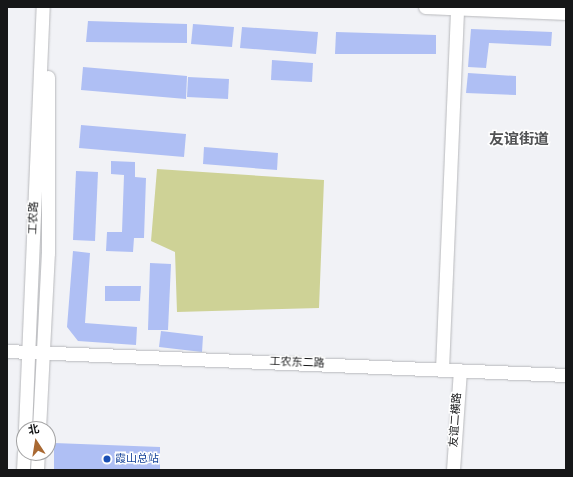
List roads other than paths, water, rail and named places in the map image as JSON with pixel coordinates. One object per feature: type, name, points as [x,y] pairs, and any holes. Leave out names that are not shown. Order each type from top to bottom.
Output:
[{"type":"street","name":"工农路","points":[[25,421],[43,7]]},
{"type":"street","name":"工农路","points":[[39,421],[48,253],[49,7]]},
{"type":"street","points":[[425,7],[566,12]]},
{"type":"street","points":[[442,369],[457,9]]},
{"type":"street","name":"工农东二路","points":[[7,351],[566,375]]},
{"type":"street","name":"友谊二横路","points":[[453,470],[460,370]]},
{"type":"place","name":"霞山总站","points":[[107,459]]},
{"type":"district","name":"友谊街道","points":[[519,140]]}]
